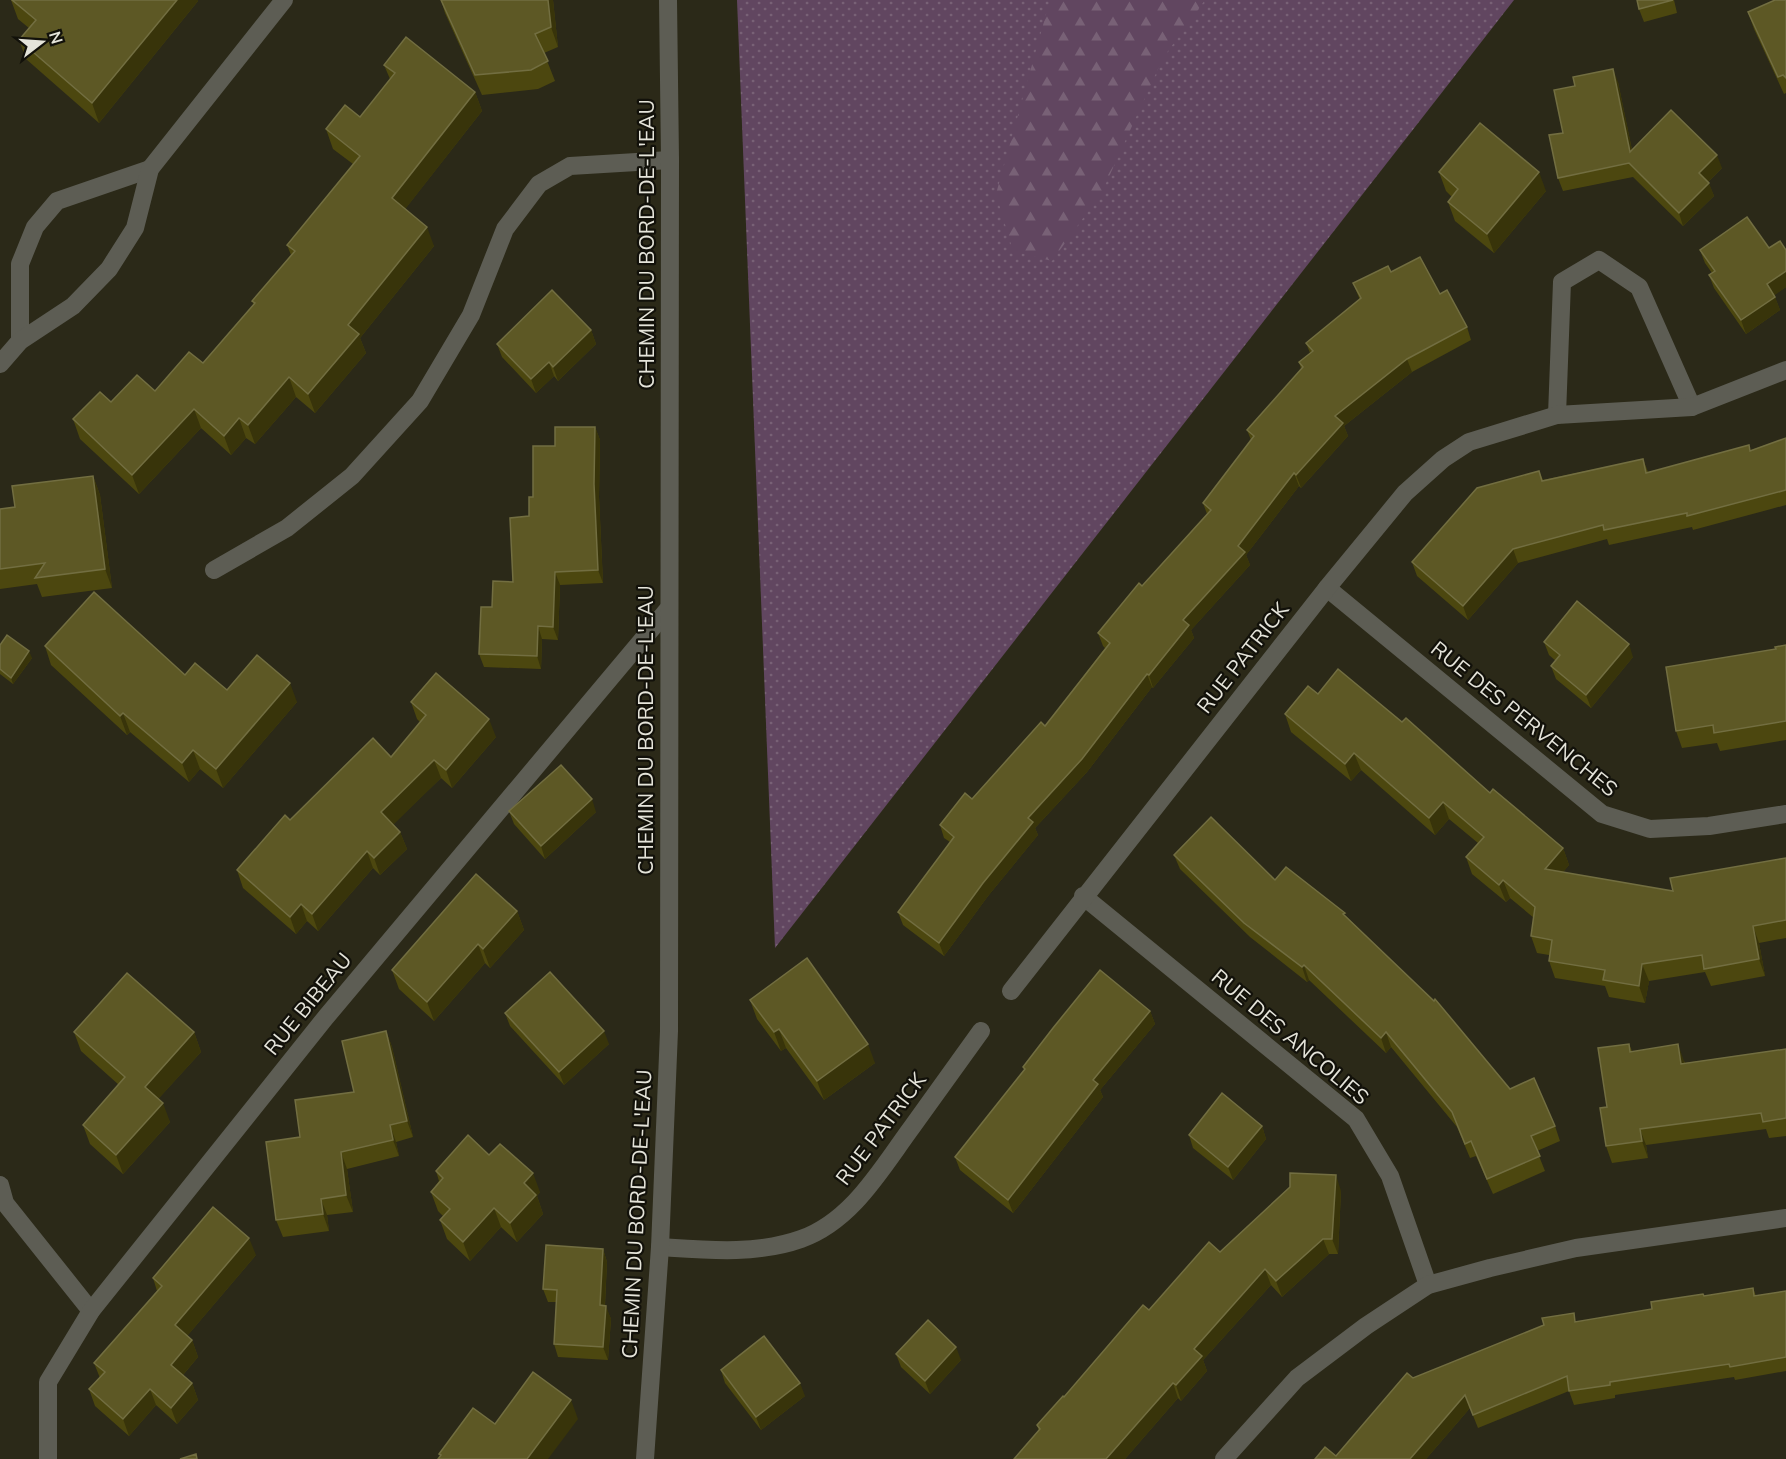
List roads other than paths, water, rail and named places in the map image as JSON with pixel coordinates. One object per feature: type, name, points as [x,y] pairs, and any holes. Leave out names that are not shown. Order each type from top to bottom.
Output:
[{"type":"street","points":[[0,364],[20,341],[73,306],[109,269],[135,228],[150,169],[284,0]]},
{"type":"street","name":"CHEMIN DU BORD-DE-L'EAU","points":[[645,1459],[660,1247],[669,1031],[670,160],[668,0]]},
{"type":"street","points":[[214,570],[287,528],[352,476],[420,401],[471,315],[504,228],[539,184],[570,166],[670,160]]},
{"type":"street","points":[[20,341],[20,264],[35,227],[57,201],[150,169]]},
{"type":"street","points":[[1557,415],[1562,282],[1599,261],[1639,286],[1692,407]]},
{"type":"street","name":"RUE PATRICK","points":[[1011,991],[1083,896],[1327,588],[1405,493],[1443,459],[1469,442],[1557,415],[1692,407],[1786,370]]},
{"type":"street","name":"RUE DES PERVENCHES","points":[[1327,588],[1602,814],[1650,829],[1709,826],[1786,814]]},
{"type":"street","name":"RUE BIBEAU","points":[[48,1459],[48,1382],[91,1311],[326,1017],[669,608]]},
{"type":"street","name":"RUE DES ANCOLIES","points":[[1083,896],[1356,1119],[1390,1176],[1428,1285]]},
{"type":"street","name":"RUE PATRICK","points":[[660,1247],[718,1251],[762,1247],[801,1239],[832,1223],[865,1193],[981,1030]]},
{"type":"street","points":[[0,1185],[5,1203],[91,1311]]},
{"type":"street","points":[[1224,1459],[1297,1378],[1366,1326],[1428,1285],[1576,1248],[1786,1218]]},
{"type":"street","points":[[631,1459],[646,1441]]}]
